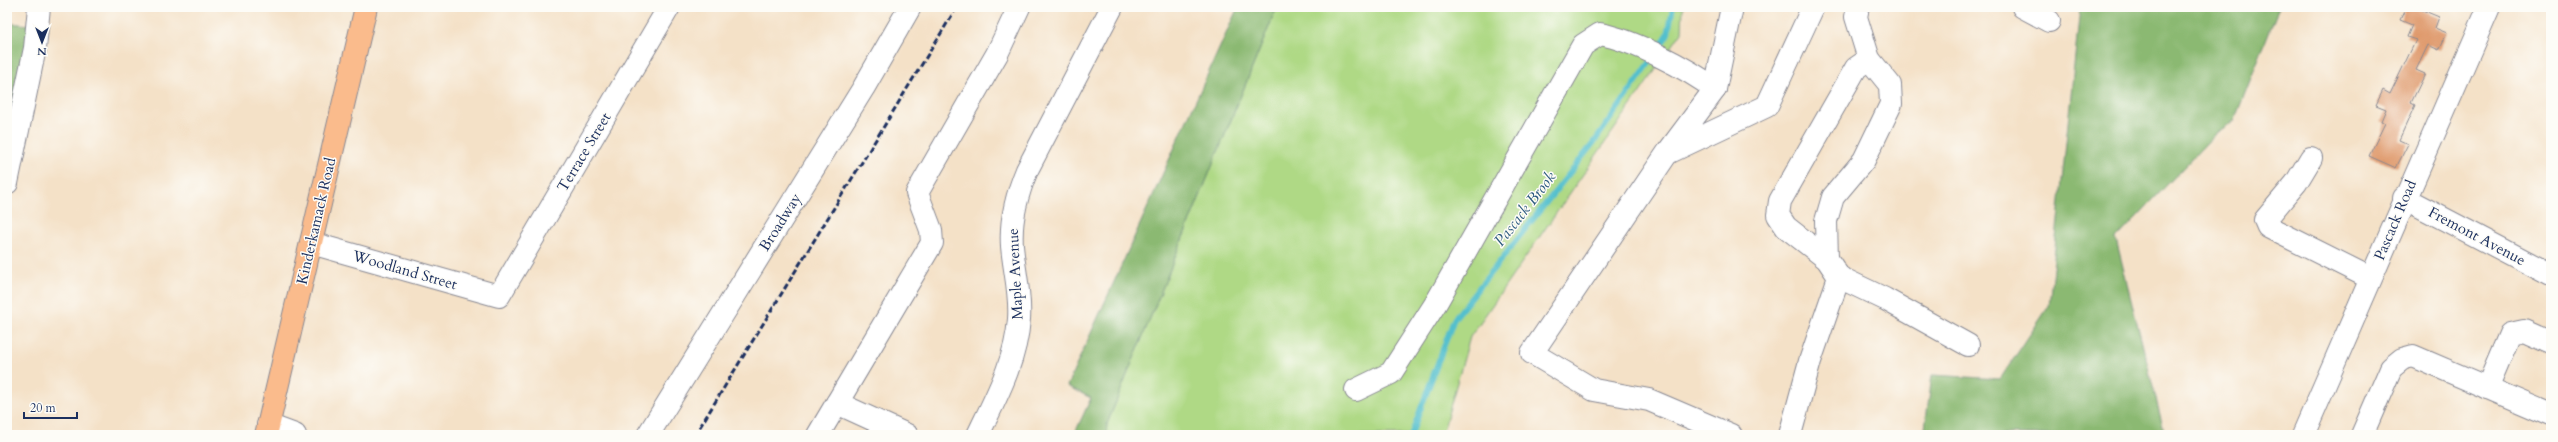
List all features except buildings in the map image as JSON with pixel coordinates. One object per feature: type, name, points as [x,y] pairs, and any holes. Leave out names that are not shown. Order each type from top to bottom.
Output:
[{"type":"main road","name":"Kinderkamack Road","points":[[267,430],[366,7]]},
{"type":"street","points":[[7,183],[34,56],[39,7]]},
{"type":"street","name":"Terrace Street","points":[[499,296],[669,7]]},
{"type":"street","name":"Broadway","points":[[648,435],[864,87],[910,7]]},
{"type":"street","points":[[818,435],[932,243],[931,230],[918,193],[993,60],[1018,7]]},
{"type":"street","name":"Maple Avenue","points":[[978,435],[1007,375],[1015,347],[1019,318],[1018,289],[1012,245],[1013,219],[1018,193],[1027,170],[1112,7]]},
{"type":"street","points":[[1731,435],[1649,400],[1594,390],[1532,353],[1668,152],[1715,89],[1732,7]]},
{"type":"street","points":[[1668,152],[1767,106],[1813,7]]},
{"type":"street","points":[[1827,259],[1826,221],[1833,197],[1864,160],[1891,104],[1890,85],[1869,59],[1856,17],[1858,7]]},
{"type":"street","points":[[2023,7],[2049,21]]},
{"type":"street","name":"Pascack Road","points":[[2303,435],[2404,198],[2489,7]]},
{"type":"street","points":[[1356,390],[1391,373],[1436,303],[1583,45],[1600,34],[1617,38],[1681,69],[1715,89]]},
{"type":"street","points":[[1869,59],[1856,68],[1780,201],[1778,215],[1786,227],[1827,259],[1839,277],[1885,299],[1968,345]]},
{"type":"street","points":[[2311,158],[2296,183],[2265,220],[2268,228],[2370,278]]},
{"type":"street","name":"Fremont Avenue","points":[[2404,198],[2551,275]]},
{"type":"street","name":"Woodland Street","points":[[311,243],[499,296]]},
{"type":"street","points":[[1790,435],[1810,361],[1839,277]]},
{"type":"street","points":[[2487,388],[2510,334],[2524,331],[2551,342]]},
{"type":"street","points":[[2362,435],[2391,368],[2402,359],[2413,356],[2551,415]]},
{"type":"street","points":[[837,403],[907,435]]},
{"type":"street","points":[[267,430],[294,435]]},
{"type":"green space","points":[[1238,7],[1277,7],[1107,424],[1106,435],[1074,435],[1091,398],[1067,386]]},
{"type":"green space","points":[[1277,7],[1683,7],[1682,32],[1470,337],[1442,435],[1106,435],[1107,424]]},
{"type":"green space","points":[[2078,7],[2279,7],[2234,121],[2216,133],[2116,239],[2165,435],[1924,435],[1932,375],[2000,379],[2049,306],[2080,8]]},
{"type":"green space","points":[[7,23],[31,25],[13,121],[7,121]]},
{"type":"waterway","name":"Pascack Brook","points":[[1657,51],[1668,34],[1673,7]]},
{"type":"waterway","name":"Pascack Brook","points":[[1411,435],[1454,319],[1595,141],[1653,58]]},
{"type":"railway","points":[[695,435],[957,7]]}]
